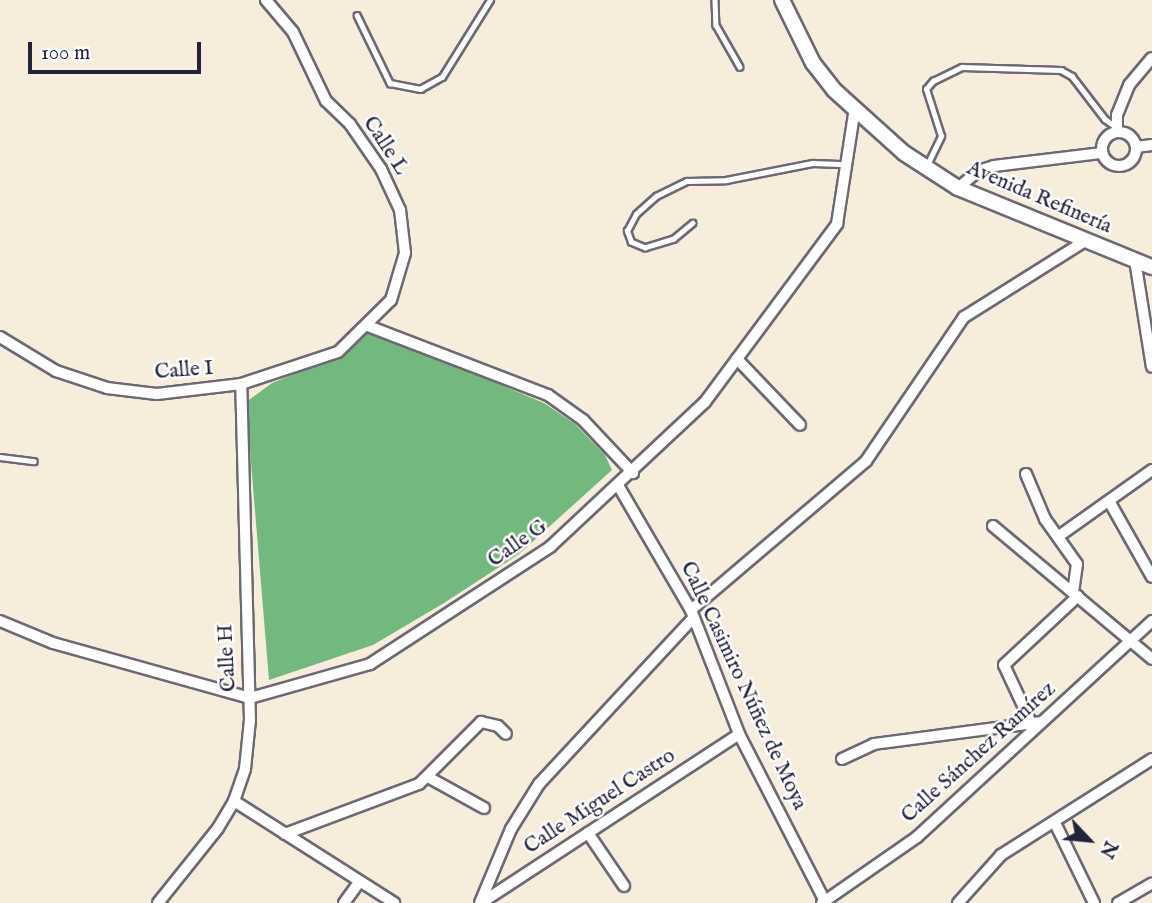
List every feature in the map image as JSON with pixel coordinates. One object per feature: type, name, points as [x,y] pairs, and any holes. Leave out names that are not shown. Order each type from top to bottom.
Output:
[{"type":"main road","name":"Avenida Refinería","points":[[782,0],[813,63],[855,108],[925,167],[958,188],[1152,267]]},
{"type":"street","name":"Calle L","points":[[265,0],[293,32],[326,102],[350,124],[381,169],[400,210],[405,253],[391,300],[369,326]]},
{"type":"street","points":[[1117,130],[1133,139],[1136,148],[1129,163],[1122,166],[1113,165],[1102,153],[1103,144],[1117,130],[1117,114],[1129,85],[1152,58]]},
{"type":"street","name":"Calle G","points":[[250,698],[370,664],[550,547],[619,487],[705,401],[837,224],[855,108]]},
{"type":"street","points":[[1136,148],[1152,145]]},
{"type":"street","points":[[958,188],[978,171],[994,166],[1102,153]]},
{"type":"street","points":[[480,903],[511,829],[539,784],[692,614],[866,461],[964,317],[1085,241]]},
{"type":"street","points":[[1135,260],[1152,367]]},
{"type":"street","name":"Calle I","points":[[0,337],[56,371],[107,388],[157,394],[241,384],[338,352],[369,326]]},
{"type":"street","points":[[369,326],[548,395],[583,420],[633,473]]},
{"type":"street","points":[[737,359],[800,425]]},
{"type":"street","name":"Calle H","points":[[158,903],[234,801],[245,769],[250,698],[241,384]]},
{"type":"street","points":[[1059,536],[1152,470]]},
{"type":"street","points":[[842,759],[874,744],[1037,723],[1004,665],[1076,595],[1077,564],[1045,519],[1026,474]]},
{"type":"street","name":"Calle Casimiro Núñez de Moya","points":[[619,487],[692,614],[739,734],[824,902]]},
{"type":"street","points":[[1109,501],[1152,577]]},
{"type":"street","points":[[993,526],[1152,659]]},
{"type":"street","points":[[0,621],[53,643],[250,698]]},
{"type":"street","name":"Calle Sánchez Ramírez","points":[[824,902],[917,837],[1037,723],[1152,621]]},
{"type":"street","points":[[285,834],[403,791],[428,777],[481,722],[498,726],[506,734]]},
{"type":"street","name":"Calle Miguel Castro","points":[[480,903],[739,734]]},
{"type":"street","points":[[958,903],[1001,855],[1152,759]]},
{"type":"street","points":[[428,777],[484,808]]},
{"type":"street","points":[[234,801],[394,903]]},
{"type":"street","points":[[1055,823],[1094,903]]},
{"type":"street","points":[[588,833],[624,886]]},
{"type":"street","points":[[344,903],[359,882]]},
{"type":"street","points":[[1118,903],[1152,883]]},
{"type":"lane","points":[[357,15],[390,83],[419,89],[442,77],[490,0]]},
{"type":"lane","points":[[715,0],[716,24],[740,67]]},
{"type":"lane","points":[[925,167],[941,136],[926,89],[933,81],[962,68],[1061,70],[1072,76],[1105,119],[1117,130]]},
{"type":"lane","points":[[692,223],[674,239],[645,248],[631,242],[626,231],[636,214],[656,197],[687,181],[726,180],[813,163],[847,164]]},
{"type":"lane","points":[[0,457],[34,461]]},
{"type":"green space","points":[[369,330],[544,403],[575,424],[605,455],[612,470],[519,554],[444,603],[373,645],[269,680],[246,402],[272,383],[337,357]]}]
